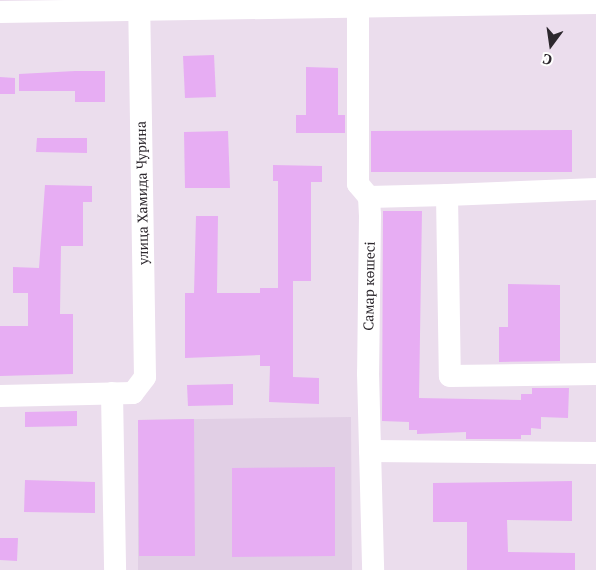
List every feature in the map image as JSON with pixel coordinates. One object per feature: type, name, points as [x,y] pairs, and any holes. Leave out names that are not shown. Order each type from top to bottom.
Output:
[{"type":"street","points":[[0,12],[358,7],[384,3],[596,3]]},
{"type":"street","name":"Самар көшесі","points":[[358,7],[358,184],[369,197],[370,451],[374,570]]},
{"type":"street","name":"улица Хамида Чурина","points":[[112,393],[133,393],[145,377],[139,10]]},
{"type":"street","points":[[369,197],[596,189]]},
{"type":"street","points":[[447,195],[450,376],[596,374]]},
{"type":"street","points":[[0,396],[112,393],[115,570]]},
{"type":"street","points":[[370,451],[596,453]]},
{"type":"shaded area","points":[[351,417],[352,570],[138,570],[138,420]]},
{"type":"building","points":[[214,55],[216,97],[185,98],[183,56]]},
{"type":"building","points":[[306,67],[338,68],[338,115],[345,115],[345,133],[296,133],[296,115],[306,115]]},
{"type":"building","points":[[105,71],[105,102],[75,102],[75,91],[19,91],[19,74]]},
{"type":"building","points":[[0,77],[15,78],[15,94],[0,94]]},
{"type":"building","points":[[572,130],[572,172],[371,172],[371,131]]},
{"type":"building","points":[[228,131],[230,188],[185,188],[184,132]]},
{"type":"building","points":[[37,138],[87,138],[87,153],[36,152]]},
{"type":"building","points":[[273,165],[322,166],[322,182],[311,182],[311,281],[293,281],[293,377],[319,378],[319,404],[269,402],[270,366],[260,366],[260,355],[185,358],[185,293],[194,293],[196,216],[218,216],[217,293],[260,293],[260,288],[278,288],[278,181],[273,181]]},
{"type":"building","points":[[45,185],[92,186],[92,202],[83,202],[83,246],[61,246],[60,314],[73,314],[73,374],[0,376],[0,326],[28,326],[28,293],[13,293],[13,267],[39,268]]},
{"type":"building","points":[[383,211],[422,211],[419,398],[521,400],[521,394],[532,394],[532,388],[569,388],[568,418],[541,417],[541,429],[531,428],[531,435],[521,435],[521,439],[466,439],[466,432],[417,434],[417,430],[409,430],[409,422],[382,421]]},
{"type":"building","points":[[508,284],[560,285],[560,361],[499,362],[499,327],[508,327]]},
{"type":"building","points":[[233,384],[233,405],[188,406],[187,385]]},
{"type":"building","points":[[77,411],[77,426],[25,427],[25,412]]},
{"type":"building","points":[[194,419],[195,556],[139,556],[138,420]]},
{"type":"building","points":[[335,467],[335,556],[232,557],[232,468]]},
{"type":"building","points":[[25,480],[95,482],[95,513],[24,512]]},
{"type":"building","points":[[572,481],[572,521],[507,520],[508,552],[575,553],[575,570],[467,570],[467,522],[433,522],[433,483]]},
{"type":"building","points":[[0,538],[18,538],[17,561],[0,560]]}]
